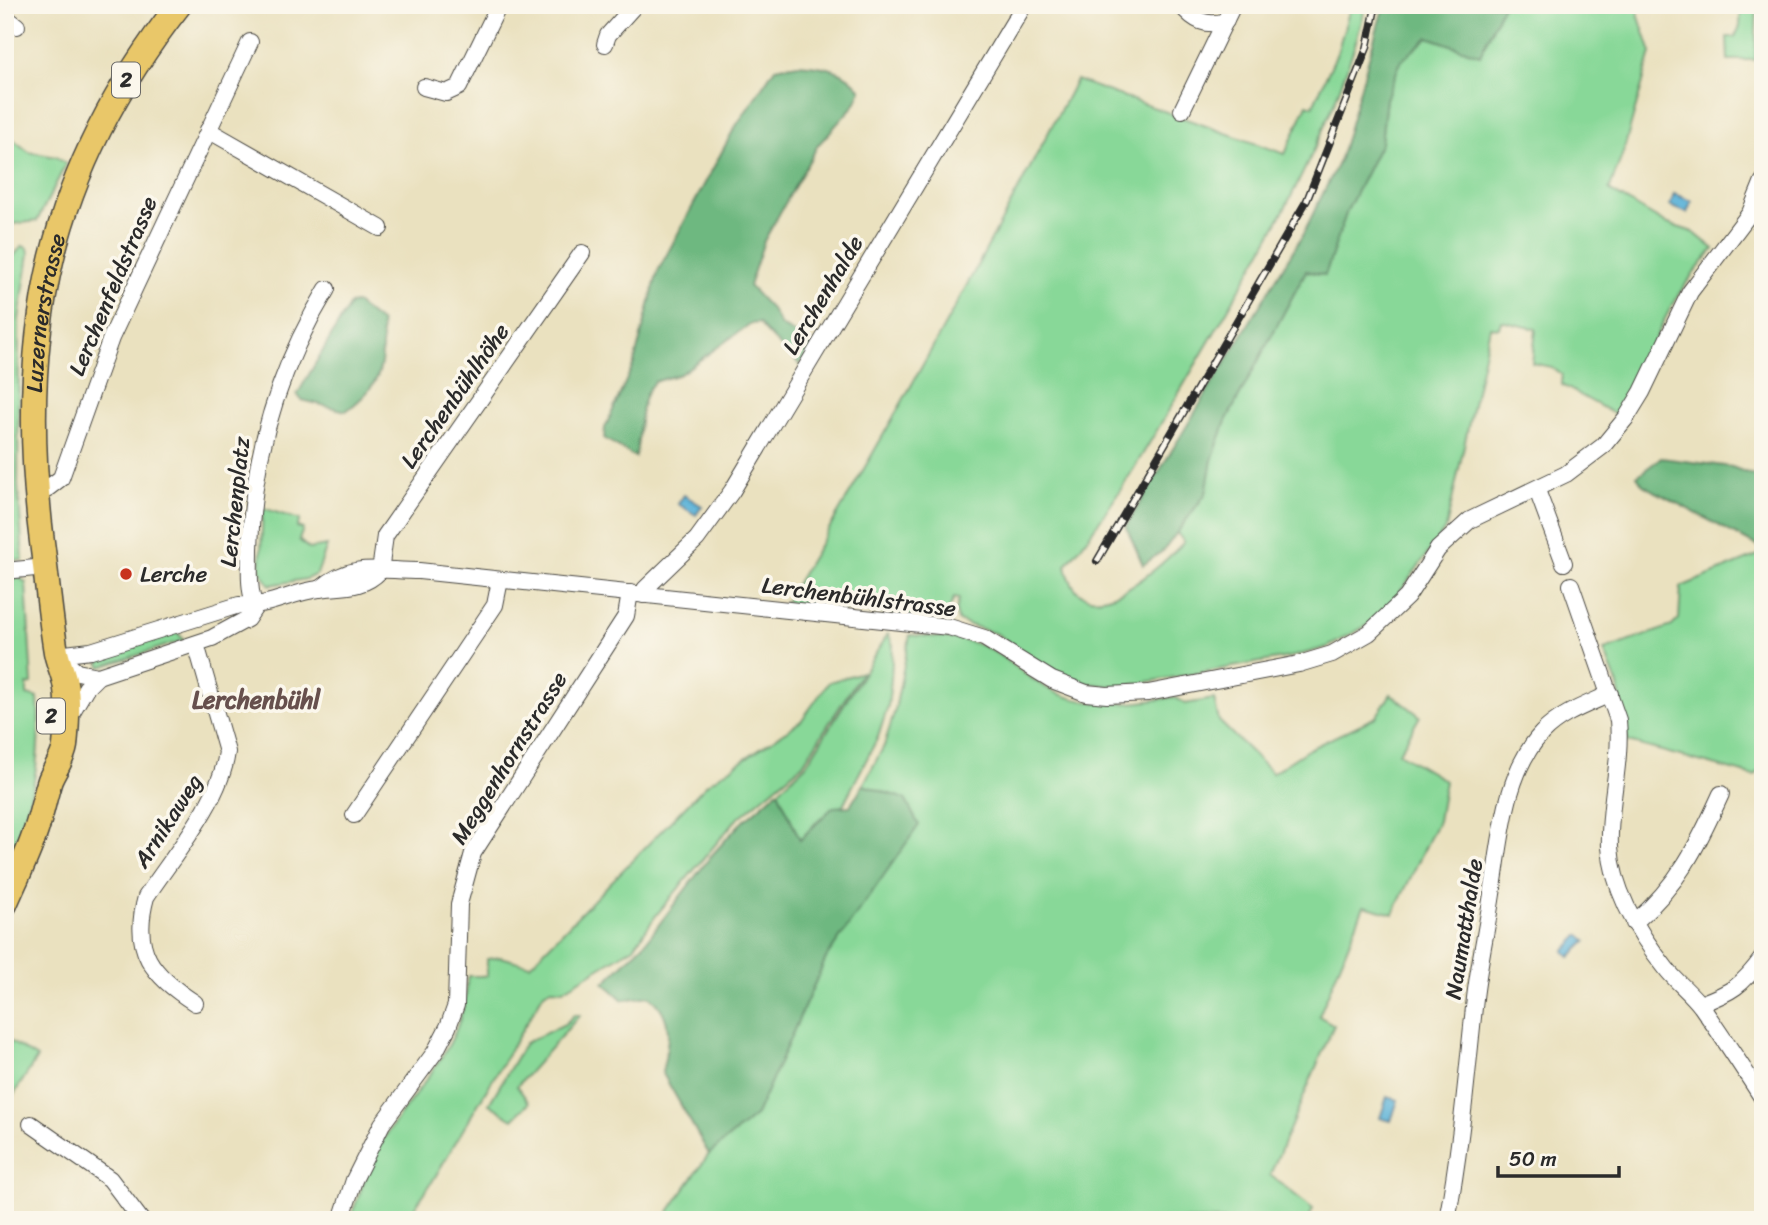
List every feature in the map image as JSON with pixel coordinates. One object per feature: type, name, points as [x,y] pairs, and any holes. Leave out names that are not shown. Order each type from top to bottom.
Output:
[{"type":"main road","name":"Luzernerstrasse","points":[[5,904],[35,834],[51,778],[64,749],[67,720],[65,683],[56,655],[38,491],[35,420],[38,325],[59,220],[124,84],[179,5]]},
{"type":"main road","name":"Luzernerstrasse","points":[[51,778],[50,682],[56,655]]},
{"type":"street","points":[[424,87],[446,93],[459,87],[499,5]]},
{"type":"street","points":[[605,44],[608,35],[635,5]]},
{"type":"street","name":"Lerchenhalde","points":[[637,594],[646,589],[697,538],[732,491],[1024,5]]},
{"type":"street","points":[[1181,5],[1197,21],[1214,25],[1226,21]]},
{"type":"street","points":[[1182,110],[1233,5]]},
{"type":"street","name":"Lerchenfeldstrasse","points":[[38,491],[55,485],[61,478],[111,338],[250,42]]},
{"type":"street","points":[[208,130],[380,228]]},
{"type":"street","name":"Lerchenbühlstrasse","points":[[56,655],[91,651],[239,605],[255,607],[320,589],[336,590],[371,580],[380,571],[419,571],[949,627],[984,638],[1052,680],[1086,693],[1148,692],[1299,664],[1332,654],[1369,634],[1392,614],[1438,550],[1470,520],[1566,474],[1603,446],[1626,418],[1690,292],[1750,213],[1763,181]]},
{"type":"street","name":"Lerchenbühlhöhe","points":[[380,571],[385,536],[582,253]]},
{"type":"street","name":"Lerchenplatz","points":[[255,607],[249,592],[251,529],[257,470],[267,424],[290,358],[305,325],[327,289]]},
{"type":"street","points":[[1537,489],[1564,563]]},
{"type":"street","points":[[5,571],[45,567]]},
{"type":"street","points":[[354,815],[495,605],[500,580]]},
{"type":"street","points":[[1571,585],[1610,694],[1620,740],[1611,812],[1610,849],[1616,883],[1634,923],[1668,970],[1700,1004],[1763,1099]]},
{"type":"street","name":"Meggenhornstrasse","points":[[341,1220],[354,1180],[382,1124],[435,1052],[456,1005],[459,904],[473,853],[637,594]]},
{"type":"street","name":"Lerchenbühlstrasse","points":[[98,676],[196,644],[247,620],[255,607]]},
{"type":"street","name":"Arnikaweg","points":[[195,1003],[156,975],[149,963],[141,915],[146,897],[214,793],[226,767],[228,752],[196,644]]},
{"type":"street","points":[[56,655],[77,672],[98,676]]},
{"type":"street","points":[[67,720],[86,688],[98,676]]},
{"type":"street","name":"Naumatthalde","points":[[1447,1220],[1456,1172],[1476,995],[1502,837],[1515,781],[1524,758],[1542,733],[1567,713],[1610,694]]},
{"type":"street","points":[[1634,923],[1655,905],[1694,855],[1721,794]]},
{"type":"street","points":[[1700,1004],[1731,992],[1745,983],[1763,957]]},
{"type":"street","points":[[31,1124],[110,1179],[141,1220]]},
{"type":"green space","points":[[1351,5],[1366,5],[1335,101],[1315,147],[1244,282],[1149,444],[1101,519],[1066,565],[1074,587],[1087,597],[1103,598],[1121,592],[1157,567],[1184,542],[1177,533],[1206,493],[1212,460],[1226,421],[1306,271],[1324,275],[1326,272],[1347,210],[1381,143],[1386,99],[1401,61],[1428,37],[1480,55],[1503,5],[1639,5],[1638,14],[1651,53],[1623,153],[1609,190],[1665,223],[1693,232],[1714,249],[1678,295],[1616,415],[1562,385],[1562,375],[1551,367],[1532,363],[1536,329],[1501,321],[1499,328],[1490,327],[1446,528],[1389,607],[1368,625],[1328,647],[1295,656],[1118,687],[1086,683],[1067,677],[1049,669],[997,634],[958,621],[956,611],[959,599],[954,598],[947,615],[938,619],[785,603],[935,344],[1076,80],[1285,154],[1307,104],[1313,106],[1337,53]]},
{"type":"green space","points":[[1384,5],[1503,5],[1480,55],[1428,37],[1401,61],[1386,99],[1381,143],[1347,211],[1325,275],[1306,271],[1226,421],[1212,460],[1206,493],[1164,550],[1143,565],[1126,526],[1302,236],[1340,159]]},
{"type":"green space","points":[[1741,5],[1757,5],[1755,60],[1728,60],[1727,37],[1735,37],[1740,26]]},
{"type":"green space","points":[[798,64],[825,67],[841,73],[861,90],[855,104],[818,145],[764,241],[749,286],[772,310],[781,326],[814,344],[800,365],[759,323],[750,324],[680,374],[654,382],[644,398],[635,457],[604,438],[605,428],[634,363],[658,271],[734,129],[775,68]]},
{"type":"green space","points":[[5,133],[29,152],[56,157],[66,164],[37,221],[5,225]]},
{"type":"green space","points":[[22,246],[28,248],[29,254],[19,319],[18,485],[23,560],[5,561],[5,266]]},
{"type":"green space","points":[[356,303],[381,323],[381,363],[374,383],[368,392],[346,411],[302,400],[297,395],[350,304]]},
{"type":"green space","points":[[1661,458],[1732,467],[1763,479],[1763,549],[1643,485],[1637,476]]},
{"type":"green space","points":[[263,508],[300,520],[297,527],[303,529],[299,540],[309,549],[327,546],[317,574],[306,579],[270,585],[260,571]]},
{"type":"green space","points":[[1763,553],[1763,769],[1754,776],[1628,742],[1618,686],[1604,650],[1672,626],[1679,619],[1681,587]]},
{"type":"green space","points":[[5,576],[12,576],[13,580],[19,577],[26,583],[32,684],[27,685],[27,695],[38,698],[39,723],[33,787],[22,827],[5,871]]},
{"type":"green space","points":[[177,632],[184,640],[101,667],[99,658]]},
{"type":"green space","points":[[888,634],[893,645],[891,679],[888,706],[878,737],[843,805],[820,818],[800,840],[778,791],[806,765]]},
{"type":"green space","points":[[910,635],[958,639],[985,647],[1043,686],[1075,699],[1124,703],[1174,697],[1185,704],[1214,699],[1219,721],[1272,773],[1309,749],[1376,717],[1391,694],[1420,716],[1399,753],[1445,781],[1438,821],[1393,914],[1364,906],[1319,1016],[1334,1025],[1270,1175],[1313,1209],[1308,1220],[663,1220],[709,1154],[756,1115],[826,958],[918,825],[905,799],[863,785],[884,746],[895,710]]},
{"type":"green space","points":[[862,672],[803,764],[735,821],[657,914],[634,947],[563,990],[551,989],[544,993],[432,1182],[406,1220],[349,1220],[380,1145],[448,1047],[465,1003],[468,976],[487,976],[487,959],[500,957],[530,965],[707,784],[801,721],[829,682]]},
{"type":"green space","points":[[863,785],[905,799],[919,825],[826,958],[756,1115],[709,1154],[662,1072],[668,1040],[663,1012],[649,996],[623,1000],[604,983],[644,944],[711,856],[739,825],[778,791],[800,840],[833,807],[850,806]]},
{"type":"green space","points":[[574,1015],[580,1015],[517,1086],[529,1103],[513,1119],[489,1104],[525,1043],[565,1024]]},
{"type":"green space","points":[[5,1038],[37,1058],[5,1108]]},
{"type":"water","points":[[1674,194],[1692,201],[1687,213],[1670,206]]},
{"type":"water","points":[[684,495],[702,506],[696,515],[678,504]]},
{"type":"water","points":[[1580,935],[1587,941],[1570,957],[1564,951]]},
{"type":"water","points":[[1387,1097],[1398,1100],[1391,1121],[1380,1118]]},
{"type":"railway","points":[[1097,561],[1307,200],[1367,48],[1376,5]]},
{"type":"place","name":"Lerche","points":[[126,574]]},
{"type":"district","name":"Lerchenbühl","points":[[256,700]]}]
